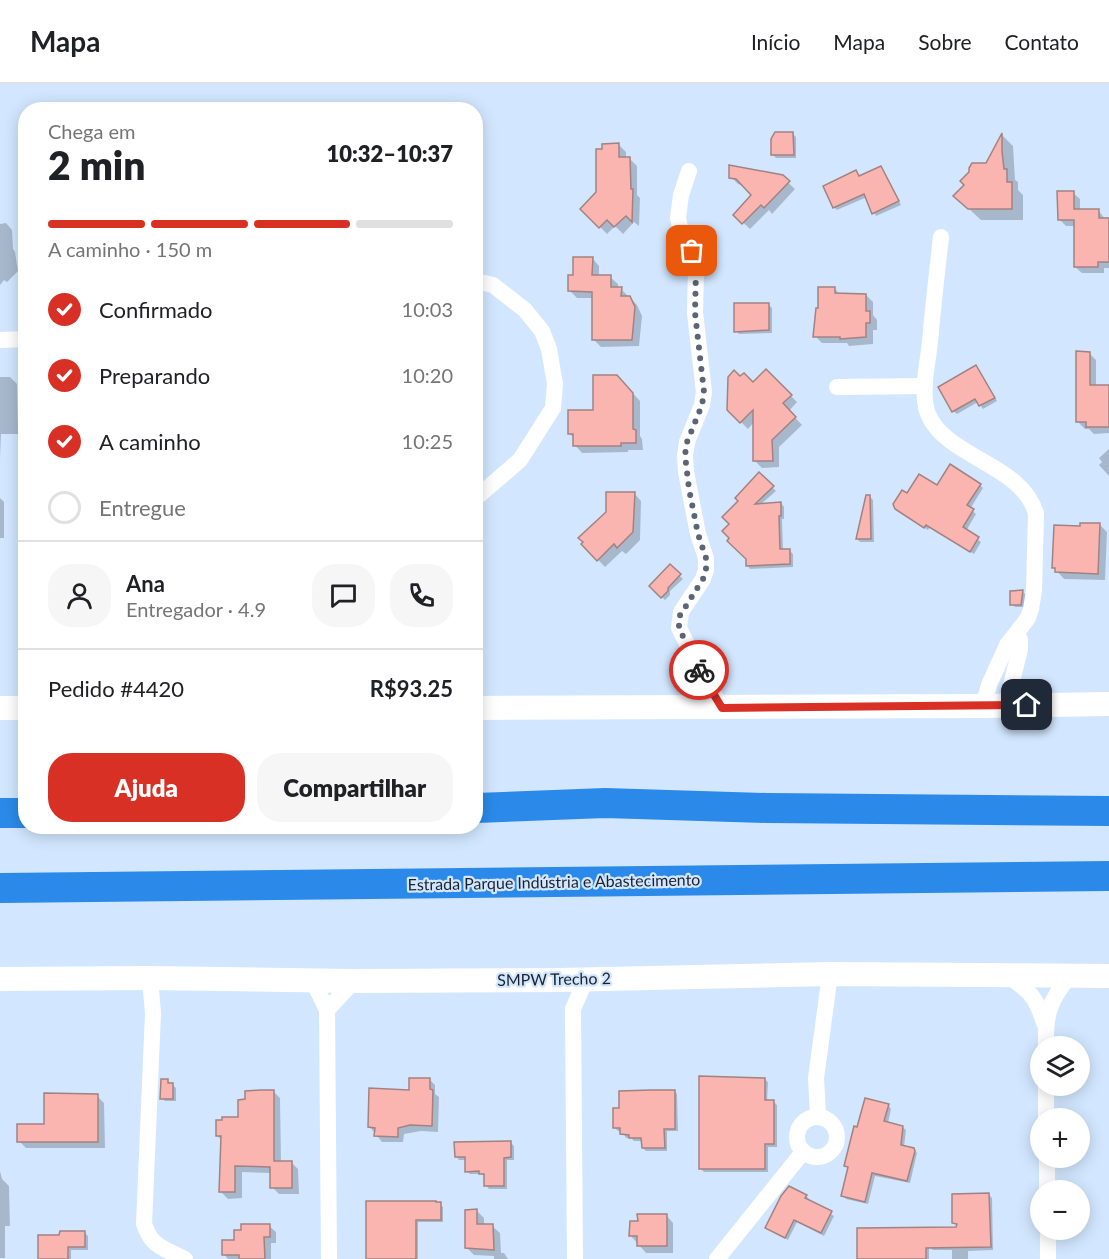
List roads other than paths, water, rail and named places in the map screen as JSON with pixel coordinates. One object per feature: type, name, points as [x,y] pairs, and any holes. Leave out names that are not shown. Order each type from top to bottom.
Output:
[{"type":"highway","points":[[483,808],[605,803],[767,808],[1109,811]]},
{"type":"highway","points":[[0,813],[18,813]]},
{"type":"highway","name":"Estrada Parque Indústria e Abastecimento","points":[[0,888],[1109,876]]},
{"type":"street","points":[[689,171],[681,195],[678,218],[692,251],[696,270],[695,313],[704,392],[702,405],[687,442],[685,455],[698,534],[706,558],[703,579],[681,612],[679,628],[722,708]]},
{"type":"street","points":[[941,237],[925,386],[927,411],[940,433],[1025,492],[1036,514],[1034,591],[1028,618],[1007,645],[989,685],[995,706]]},
{"type":"street","points":[[483,283],[493,285],[525,310],[542,332],[549,349],[555,384],[553,408],[520,460],[483,492]]},
{"type":"street","points":[[0,340],[18,339]]},
{"type":"street","points":[[837,387],[925,386]]},
{"type":"street","points":[[995,706],[1020,649],[1017,633]]},
{"type":"street","points":[[483,708],[1109,704]]},
{"type":"street","points":[[0,708],[18,708]]},
{"type":"street","points":[[818,1116],[816,1078],[830,974]]},
{"type":"street","name":"SMPW Trecho 2","points":[[0,979],[150,978],[354,981],[560,980],[830,974],[1109,976]]},
{"type":"street","points":[[1008,976],[1026,988],[1038,1003],[1045,1036]]},
{"type":"street","points":[[1046,1036],[1049,1008],[1058,990],[1070,976]]},
{"type":"street","points":[[150,978],[153,1013],[144,1224],[148,1236],[159,1247],[185,1259]]},
{"type":"street","points":[[312,979],[327,1010],[329,1259]]},
{"type":"street","points":[[573,1009],[586,979]]},
{"type":"street","points":[[560,980],[573,1009],[575,1259]]},
{"type":"street","points":[[327,1010],[354,981]]},
{"type":"street","points":[[818,1116],[831,1122],[837,1134],[834,1148],[830,1153],[816,1157],[803,1152],[798,1146],[797,1132],[804,1120],[818,1116]]},
{"type":"street","points":[[717,1259],[803,1152]]},
{"type":"street","points":[[1048,1240],[1048,1259]]}]
